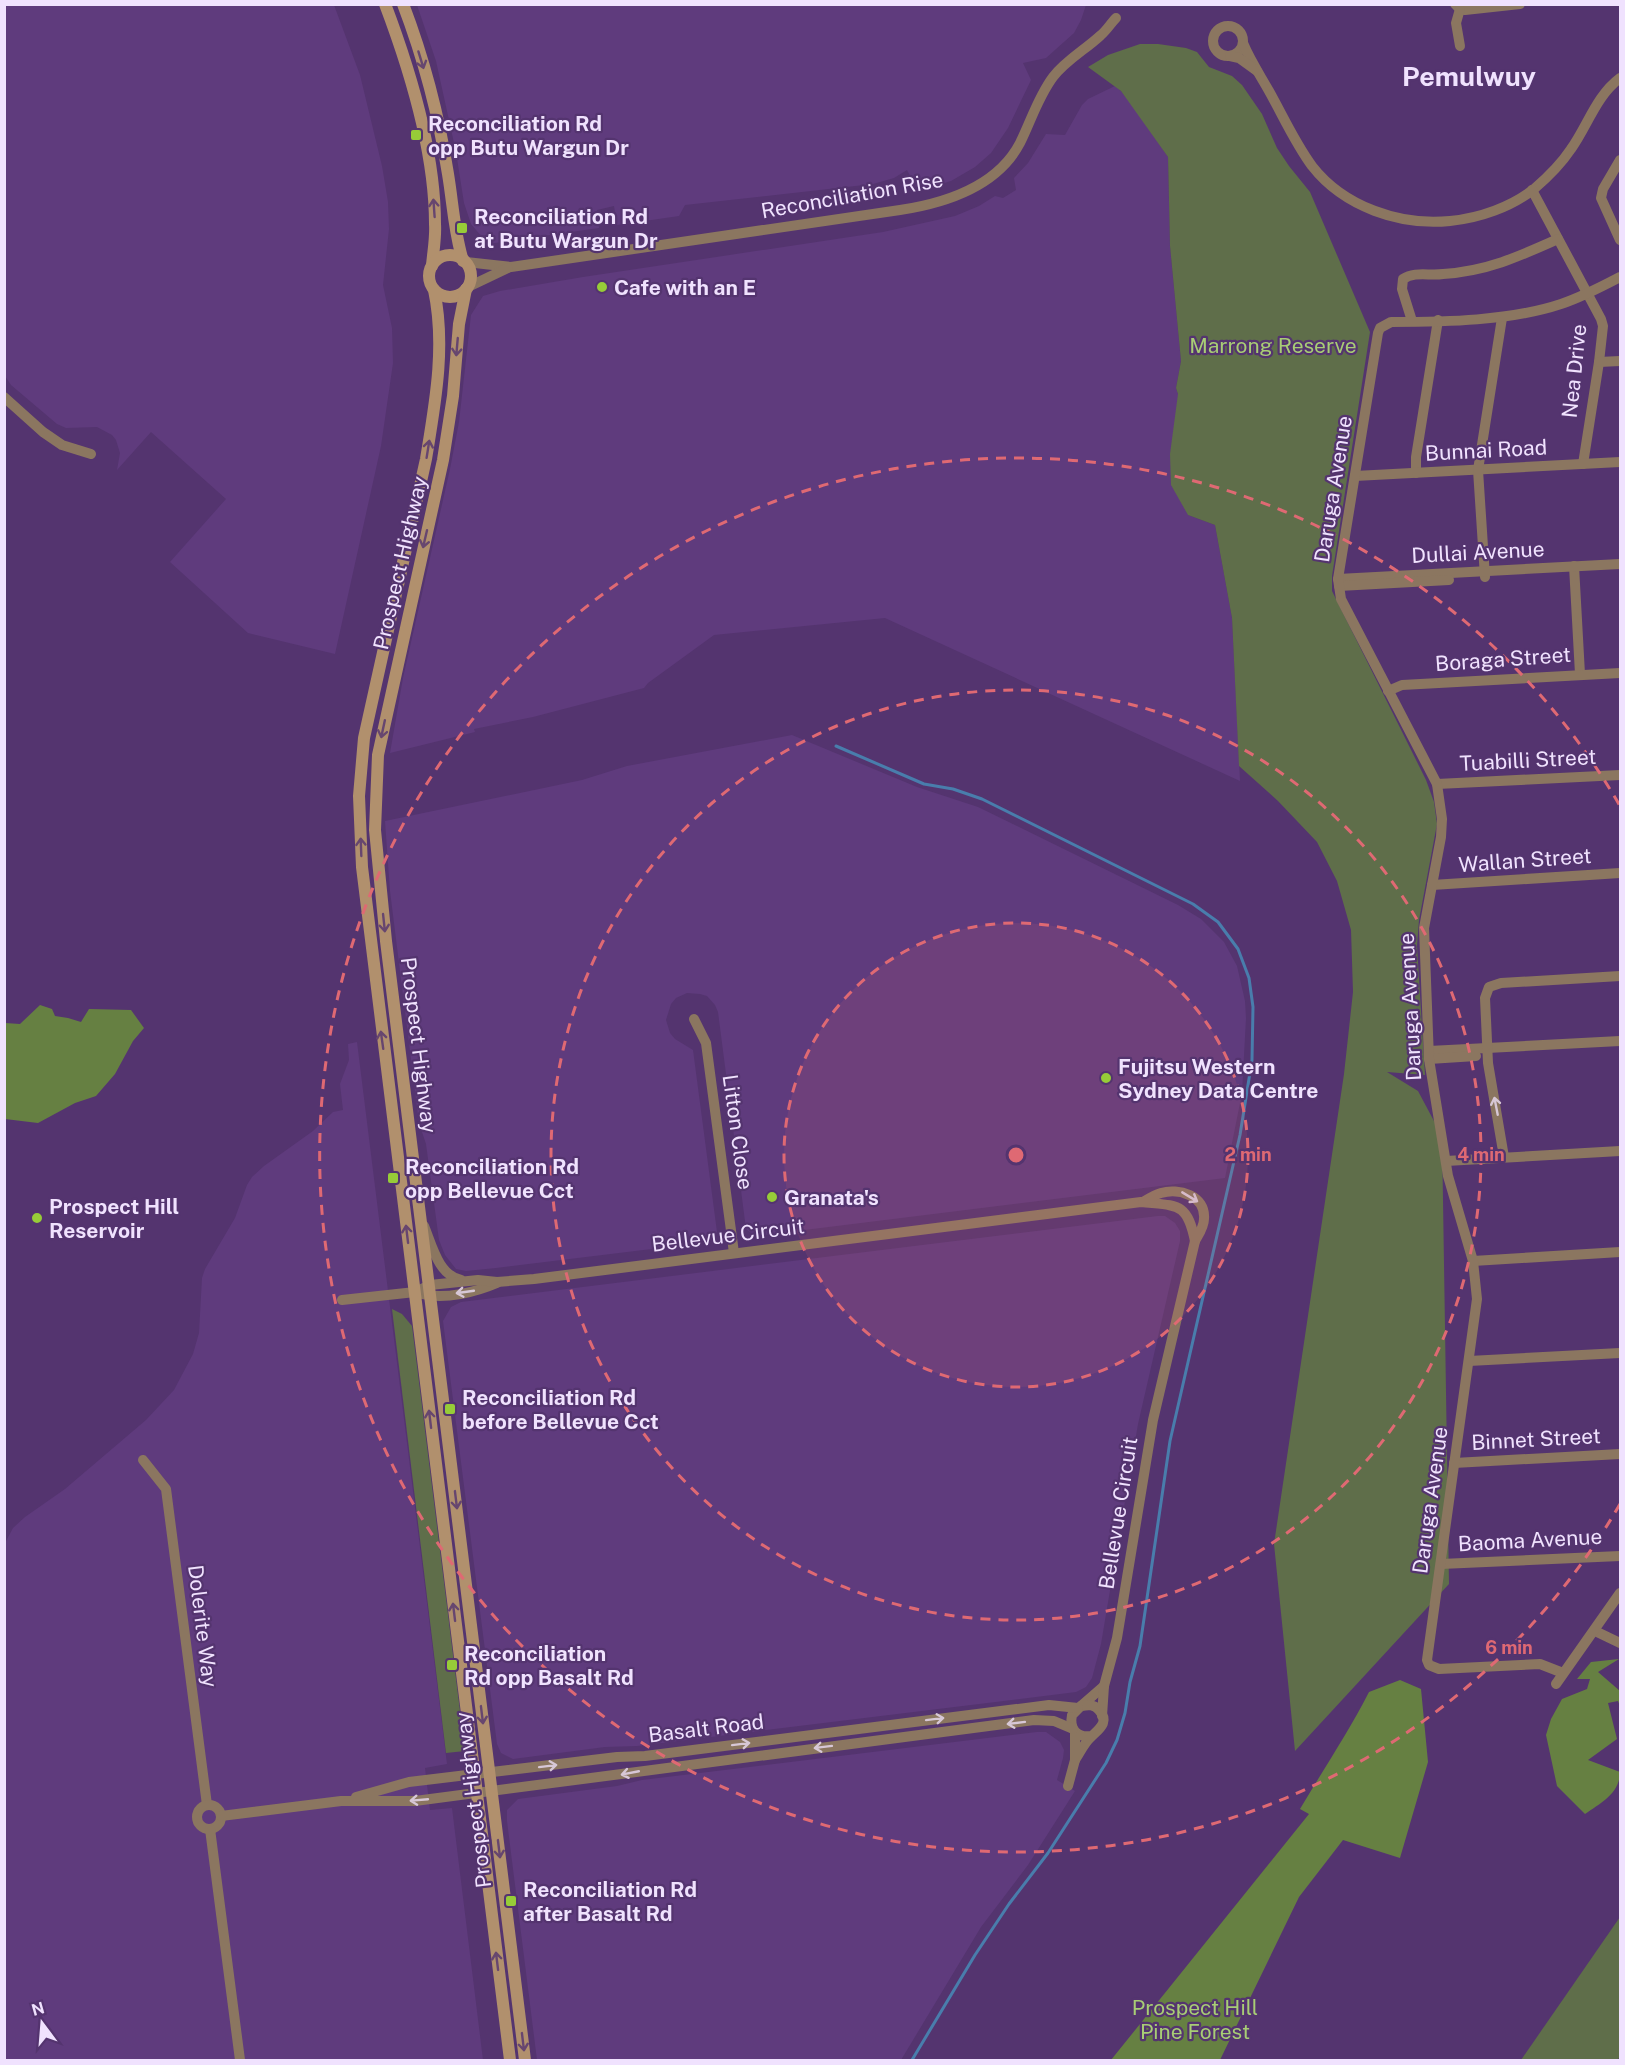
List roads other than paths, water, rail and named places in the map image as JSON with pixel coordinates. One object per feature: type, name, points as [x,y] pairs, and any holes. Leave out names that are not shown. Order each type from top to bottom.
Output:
[{"type":"main road","points":[[385,4],[406,66],[432,184],[435,225],[429,280],[434,290],[445,297],[458,296],[467,288],[471,274],[464,262],[456,233],[448,176],[433,102],[402,4]]},
{"type":"main road","points":[[432,266],[438,259],[449,255],[464,262]]},
{"type":"main road","name":"Prospect Highway","points":[[467,288],[459,324],[453,396],[441,470],[394,679],[376,773],[376,846],[525,2061]]},
{"type":"main road","name":"Prospect Highway","points":[[434,290],[440,333],[436,391],[430,439],[364,738],[359,795],[362,867],[510,2061]]},
{"type":"street","points":[[1460,46],[1456,23],[1458,7],[1520,4]]},
{"type":"street","name":"Reconciliation Rise","points":[[464,262],[511,267],[910,209],[953,198],[976,187],[1008,160],[1019,145],[1042,93],[1054,76],[1067,61],[1101,35],[1116,18]]},
{"type":"street","points":[[1257,71],[1239,58],[1225,56],[1217,51],[1213,42],[1216,32],[1225,27],[1234,28],[1241,34],[1257,71],[1292,135],[1313,167],[1329,182],[1355,201],[1375,211],[1395,218],[1436,223],[1467,219],[1492,212],[1532,190],[1572,148],[1591,112],[1620,78]]},
{"type":"street","points":[[1230,56],[1239,52],[1243,43]]},
{"type":"street","points":[[1620,160],[1603,189],[1601,198],[1620,240]]},
{"type":"street","name":"Nea Drive","points":[[1532,190],[1603,326],[1583,464]]},
{"type":"street","points":[[1412,321],[1402,289],[1403,279],[1408,276],[1464,273],[1482,269],[1524,255],[1558,239]]},
{"type":"street","name":"Reconciliation Rise","points":[[467,288],[511,267]]},
{"type":"street","name":"Daruga Avenue","points":[[1563,1673],[1540,1664],[1438,1669],[1429,1665],[1426,1653],[1441,1564],[1477,1299],[1473,1261],[1448,1176],[1429,1055],[1424,928],[1442,819],[1437,784],[1341,599],[1339,583],[1354,477],[1380,328],[1391,322],[1502,318],[1536,311],[1586,294],[1620,277]]},
{"type":"street","points":[[1485,574],[1478,470],[1502,318]]},
{"type":"street","points":[[1416,473],[1416,457],[1438,320]]},
{"type":"street","points":[[1599,362],[1620,361]]},
{"type":"street","points":[[4,397],[43,432],[62,445],[91,454]]},
{"type":"street","name":"Bunnai Road","points":[[1354,477],[1620,462]]},
{"type":"street","name":"Dullai Avenue","points":[[1574,570],[1620,564]]},
{"type":"street","points":[[1574,570],[1580,674]]},
{"type":"street","name":"Dullai Avenue","points":[[1339,583],[1574,570],[1620,571]]},
{"type":"street","name":"Boraga Street","points":[[1388,691],[1402,685],[1620,673]]},
{"type":"street","name":"Tuabilli Street","points":[[1437,784],[1620,775]]},
{"type":"street","name":"Wallan Street","points":[[1432,885],[1620,873]]},
{"type":"street","points":[[1504,1157],[1487,1052],[1485,998],[1489,987],[1501,982],[1620,976]]},
{"type":"street","name":"Litton Close","points":[[694,1020],[706,1043],[734,1254]]},
{"type":"street","points":[[1487,1052],[1620,1041]]},
{"type":"street","points":[[1429,1055],[1620,1048]]},
{"type":"street","points":[[1446,1161],[1620,1150]]},
{"type":"street","name":"Bellevue Circuit","points":[[1102,1716],[1104,1686],[1117,1638],[1154,1420],[1195,1241],[1204,1220],[1204,1212],[1197,1200],[1184,1192],[1171,1191],[1142,1202]]},
{"type":"street","name":"Bellevue Circuit","points":[[430,1291],[467,1281],[497,1282],[1142,1202],[1180,1208],[1189,1218],[1195,1241]]},
{"type":"street","points":[[421,1220],[444,1269],[453,1278],[467,1281]]},
{"type":"street","points":[[1473,1261],[1620,1252]]},
{"type":"street","name":"Bellevue Circuit","points":[[342,1300],[415,1292],[480,1290],[497,1282]]},
{"type":"street","points":[[1469,1361],[1620,1353]]},
{"type":"street","name":"Binnet Street","points":[[1454,1463],[1620,1454]]},
{"type":"street","name":"Dolerite Way","points":[[143,1460],[166,1489],[207,1805]]},
{"type":"street","name":"Baoma Avenue","points":[[1441,1564],[1620,1556]]},
{"type":"street","points":[[1556,1684],[1620,1593]]},
{"type":"street","points":[[1595,1631],[1620,1644]]},
{"type":"street","points":[[1068,1786],[1075,1760],[1074,1731],[1071,1720],[1079,1707],[1104,1686]]},
{"type":"street","name":"Basalt Road","points":[[341,1801],[409,1782],[617,1757],[645,1756],[1049,1705],[1079,1707]]},
{"type":"street","points":[[1075,1760],[1091,1736],[1100,1730],[1103,1721],[1096,1707],[1090,1705],[1079,1707]]},
{"type":"street","name":"Basalt Road","points":[[221,1816],[341,1801],[415,1801],[1034,1720],[1054,1721],[1074,1731]]},
{"type":"street","points":[[1074,1731],[1081,1736],[1091,1736]]},
{"type":"street","points":[[701,1749],[702,1762]]},
{"type":"street","points":[[207,1805],[215,1806],[221,1816],[217,1826],[210,1829],[202,1826],[198,1820],[200,1809],[207,1805]]},
{"type":"street","points":[[210,1829],[240,2061]]},
{"type":"waterway","points":[[836,746],[924,784],[953,789],[982,799],[1193,904],[1218,922],[1238,949],[1249,978],[1253,1007],[1252,1060],[1240,1135],[1170,1441],[1140,1646],[1117,1740],[1106,1763],[1048,1853],[1009,1904],[975,1955],[912,2060]]},
{"type":"place","name":"Reconciliation Rd opp Butu Wargun Dr","points":[[416,135]]},
{"type":"place","name":"Reconciliation Rd at Butu Wargun Dr","points":[[462,228]]},
{"type":"place","name":"Cafe with an E","points":[[602,287]]},
{"type":"place","name":"Fujitsu Western Sydney Data Centre","points":[[1106,1078]]},
{"type":"place","name":"Reconciliation Rd opp Bellevue Cct","points":[[393,1178]]},
{"type":"place","name":"Granata's","points":[[772,1197]]},
{"type":"place","name":"Prospect Hill Reservoir","points":[[37,1218]]},
{"type":"place","name":"Reconciliation Rd before Bellevue Cct","points":[[450,1409]]},
{"type":"place","name":"Reconciliation Rd opp Basalt Rd","points":[[452,1665]]},
{"type":"place","name":"Reconciliation Rd after Basalt Rd","points":[[511,1901]]},
{"type":"district","name":"Pemulwuy","points":[[1469,76]]},
{"type":"park label","name":"Marrong Reserve","points":[[1273,345]]},
{"type":"park label","name":"Prospect Hill Pine Forest","points":[[1195,2019]]}]
